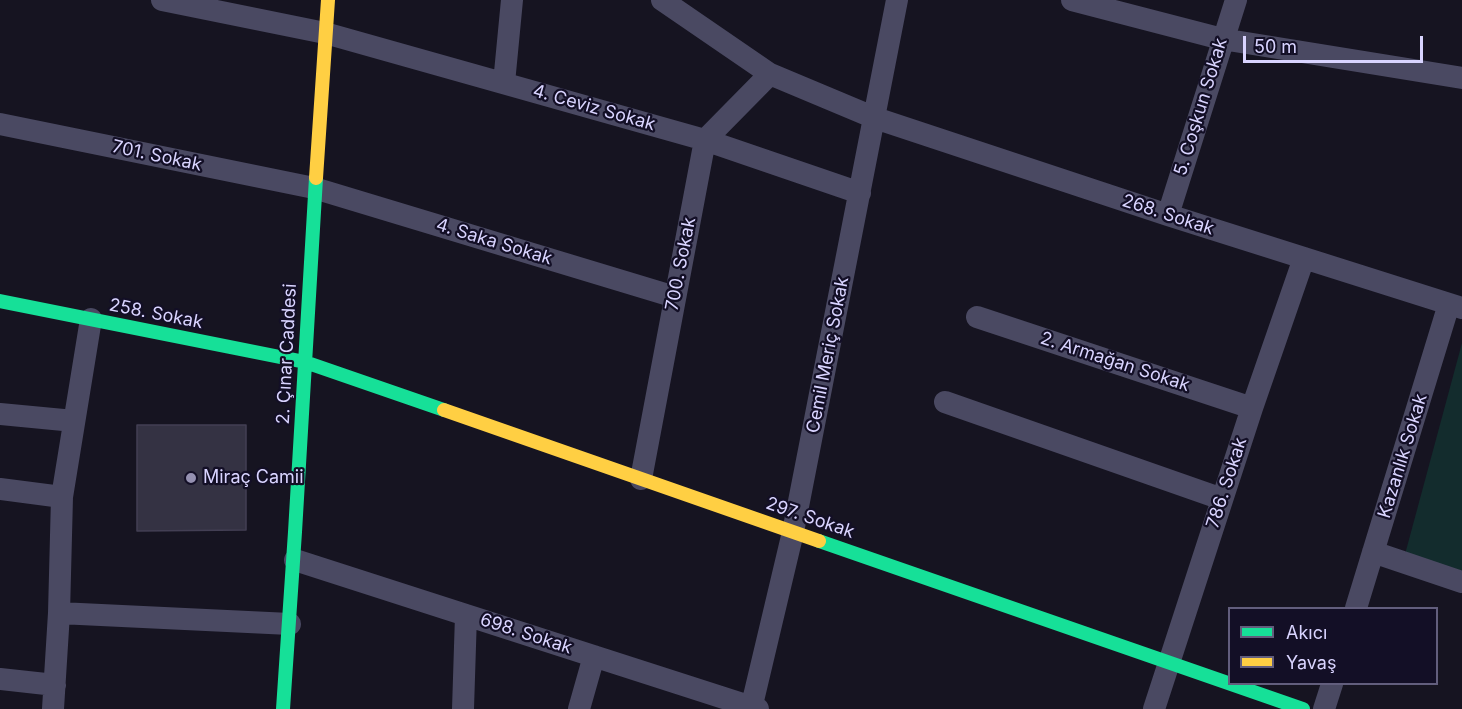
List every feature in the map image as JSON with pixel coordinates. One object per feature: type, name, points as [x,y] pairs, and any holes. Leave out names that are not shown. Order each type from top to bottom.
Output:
[{"type":"street","name":"4. Ceviz Sokak","points":[[162,0],[325,33],[504,82],[705,141],[860,193]]},
{"type":"street","name":"2. Çınar Caddesi","points":[[283,709],[295,560],[314,188],[328,0]]},
{"type":"street","points":[[504,82],[512,0]]},
{"type":"street","name":"268. Sokak","points":[[662,0],[770,74],[875,118],[1168,215],[1455,306]]},
{"type":"street","name":"Cemil Meriç Sokak","points":[[753,708],[793,532],[897,0]]},
{"type":"street","points":[[1072,0],[1222,39],[1462,78]]},
{"type":"street","name":"5. Coşkun Sokak","points":[[1168,215],[1236,0]]},
{"type":"street","points":[[705,141],[770,74]]},
{"type":"street","name":"701. Sokak","points":[[0,124],[314,188]]},
{"type":"street","name":"700. Sokak","points":[[641,479],[705,141]]},
{"type":"street","name":"4. Saka Sokak","points":[[314,188],[675,297]]},
{"type":"street","name":"786. Sokak","points":[[1154,709],[1252,408],[1304,258]]},
{"type":"street","name":"258. Sokak","points":[[0,301],[305,362]]},
{"type":"street","name":"Kazanlık Sokak","points":[[1357,607],[1455,306]]},
{"type":"street","name":"2. Armağan Sokak","points":[[977,317],[1252,408]]},
{"type":"street","points":[[53,709],[59,613],[62,497],[91,319]]},
{"type":"street","name":"297. Sokak","points":[[305,362],[1228,683]]},
{"type":"street","points":[[945,402],[1222,499]]},
{"type":"street","points":[[0,414],[74,421]]},
{"type":"street","points":[[0,489],[62,497]]},
{"type":"street","points":[[1374,552],[1462,582]]},
{"type":"street","name":"698. Sokak","points":[[295,560],[753,708]]},
{"type":"street","points":[[59,613],[290,624]]},
{"type":"street","points":[[463,709],[466,615]]},
{"type":"street","points":[[579,709],[594,656]]},
{"type":"street","points":[[0,679],[54,685]]},
{"type":"street","name":"297. Sokak","points":[[1234,685],[1303,709]]},
{"type":"street","points":[[1324,709],[1332,685]]},
{"type":"green space","points":[[1462,343],[1462,577],[1404,558]]},
{"type":"building","name":"Miraç Camii","points":[[137,425],[246,425],[246,530],[137,531]]},
{"type":"traffic: fast","points":[[283,709],[316,178]]},
{"type":"traffic: fast","points":[[0,301],[305,362],[444,410]]},
{"type":"traffic: fast","points":[[819,541],[1228,683]]},
{"type":"traffic: fast","points":[[1234,685],[1303,709]]},
{"type":"traffic: slow","points":[[316,178],[328,0]]},
{"type":"traffic: slow","points":[[444,410],[819,541]]},
{"type":"place","name":"Miraç Camii","points":[[191,478]]}]
